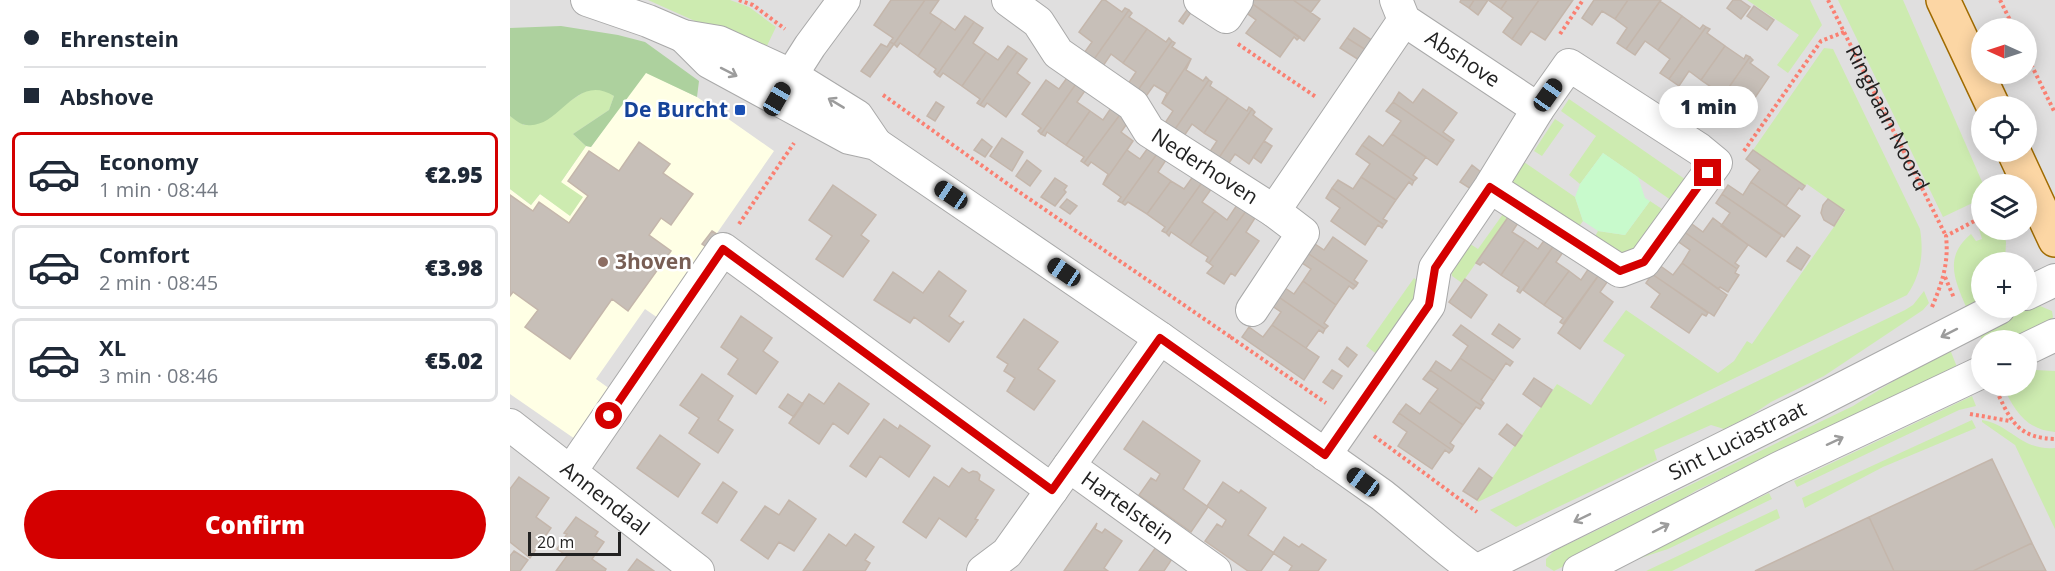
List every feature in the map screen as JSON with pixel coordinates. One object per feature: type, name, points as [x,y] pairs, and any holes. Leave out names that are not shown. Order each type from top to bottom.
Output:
[{"type":"main road","points":[[1943,0],[1988,96]]},
{"type":"main road","points":[[2019,162],[2055,240]]},
{"type":"street","points":[[587,0],[683,36],[709,62],[784,87],[856,116],[876,144],[1160,338],[1325,455],[1415,520],[1451,554],[1476,571]]},
{"type":"street","points":[[784,87],[810,46],[844,0]]},
{"type":"street","name":"Nederhoven","points":[[1008,0],[1046,11],[1058,53],[1133,105],[1149,131],[1274,211],[1304,233],[1252,310]]},
{"type":"street","name":"Nederhoven","points":[[1274,211],[1341,114],[1400,10]]},
{"type":"street","name":"Abshove","points":[[1400,10],[1538,110]]},
{"type":"street","points":[[1325,455],[1429,305],[1435,268],[1569,65],[1699,149],[1716,163],[1644,262],[1620,271],[1490,187]]},
{"type":"street","points":[[784,87],[812,116],[849,138],[876,144]]},
{"type":"street","points":[[571,471],[723,249]]},
{"type":"street","name":"Hartelstein","points":[[723,249],[1060,478],[1215,571]]},
{"type":"street","points":[[2037,289],[2055,280]]},
{"type":"street","name":"Sint Luciastraat","points":[[1476,571],[1980,318]]},
{"type":"street","points":[[2037,344],[2055,335]]},
{"type":"street","points":[[984,571],[1007,553],[1160,338]]},
{"type":"street","name":"Sint Luciastraat","points":[[1579,571],[1779,468],[1971,389]]},
{"type":"street","name":"Annendaal","points":[[510,425],[698,571]]},
{"type":"path","points":[[740,0],[753,5],[810,46]]},
{"type":"path","name":"Ringbaan Noord","points":[[1828,0],[1946,237]]},
{"type":"path","points":[[2000,0],[2009,18]]},
{"type":"path","points":[[1221,6],[1218,30],[1341,114]]},
{"type":"path","points":[[1716,163],[1740,156],[1821,40],[1844,32]]},
{"type":"path","points":[[2037,76],[2055,113]]},
{"type":"path","points":[[882,94],[1009,185],[1232,338]]},
{"type":"path","points":[[723,249],[812,116]]},
{"type":"path","points":[[1944,277],[1948,254],[1946,237],[1971,223]]},
{"type":"path","points":[[1997,396],[2010,420],[2015,424],[2033,436],[2055,439]]},
{"type":"shaded area","points":[[510,0],[2055,0],[2055,571],[510,571]]},
{"type":"shaded area","name":"3hoven","points":[[645,72],[697,97],[774,151],[658,318],[645,309],[596,379],[610,389],[575,439],[510,394],[510,189],[531,205],[540,194],[570,215],[561,182],[586,146],[591,147]]},
{"type":"green space","points":[[648,0],[730,0],[749,7],[776,27],[764,52]]},
{"type":"green space","points":[[1747,0],[1810,0],[1822,25],[1788,73],[1777,65],[1799,35]]},
{"type":"green space","points":[[1838,0],[1903,0],[1971,156],[1971,162],[1973,162],[1979,174],[1971,174],[1971,204],[1943,217]]},
{"type":"green space","points":[[561,26],[618,35],[645,42],[699,81],[697,97],[646,73],[591,147],[586,146],[573,134],[609,110],[614,96],[600,91],[589,91],[578,96],[539,124],[520,123],[510,116],[510,28]]},
{"type":"green space","points":[[1824,48],[1833,49],[1920,229],[1922,247],[1920,264],[1916,280],[1907,295],[1478,502],[1477,500],[1557,384],[1591,405],[1625,355],[1603,341],[1626,310],[1718,373],[1734,361],[1747,341],[1752,344],[1845,211],[1753,150]]},
{"type":"green space","points":[[587,90],[605,90],[614,96],[609,110],[573,134],[586,146],[561,182],[583,197],[570,216],[540,194],[531,205],[510,189],[510,116],[524,125]]},
{"type":"green space","points":[[1569,99],[1692,184],[1678,205],[1603,153],[1580,184],[1569,175],[1596,136],[1561,111]]},
{"type":"green space","points":[[1555,119],[1564,125],[1542,156],[1534,151]]},
{"type":"green space","points":[[1603,153],[1638,177],[1645,198],[1650,201],[1625,235],[1598,231],[1583,221],[1575,197],[1580,184]]},
{"type":"green space","points":[[1518,158],[1575,197],[1583,221],[1575,232],[1513,189],[1509,170]]},
{"type":"green space","points":[[1650,201],[1671,215],[1638,260],[1591,243],[1598,231],[1625,235]]},
{"type":"green space","points":[[1508,207],[1513,210],[1462,283],[1452,276],[1448,256],[1461,238],[1478,249]]},
{"type":"green space","points":[[1971,234],[1971,240],[2006,240],[2006,252],[1971,252],[1971,309],[1968,311],[1956,281],[1954,262],[1962,243]]},
{"type":"green space","points":[[1414,278],[1425,287],[1378,355],[1366,346]]},
{"type":"green space","points":[[1924,291],[1929,303],[1923,310],[1824,376],[1771,402],[1750,416],[1724,429],[1711,425],[1654,450],[1657,460],[1516,527],[1490,510],[1905,310],[1913,305]]},
{"type":"green space","points":[[2037,307],[2052,311],[2053,317],[2050,323],[2035,330],[1985,330],[2007,318],[2037,318]]},
{"type":"green space","points":[[1949,347],[1957,367],[1697,490],[1609,544],[1554,571],[1546,566],[1546,559],[1554,551],[1853,406]]},
{"type":"green space","points":[[2037,370],[2055,371],[2055,432],[2029,423],[2008,396],[2037,396]]},
{"type":"green space","points":[[1972,396],[1976,406],[1959,410],[1797,487],[1794,481]]},
{"type":"green space","points":[[1972,420],[1976,428],[1883,467],[1805,508],[1802,498]]},
{"type":"green space","points":[[1982,420],[2000,426],[2024,442],[2043,448],[2055,448],[2055,529],[2015,445]]},
{"type":"green space","points":[[1769,493],[1772,499],[1668,549],[1622,564]]},
{"type":"green space","points":[[1777,509],[1780,518],[1672,571],[1646,571]]},
{"type":"building","points":[[891,0],[925,0],[894,44],[890,42],[893,38],[874,25]]},
{"type":"building","points":[[925,0],[939,0],[930,13],[942,21],[918,56],[900,43],[897,47],[894,44]]},
{"type":"building","points":[[1102,0],[1122,12],[1125,8],[1129,10],[1092,62],[1082,56],[1092,42],[1079,32]]},
{"type":"building","points":[[1247,0],[1293,0],[1320,19],[1304,41]]},
{"type":"building","points":[[1247,0],[1300,37],[1297,40],[1294,37],[1280,57],[1246,33],[1256,20],[1241,9]]},
{"type":"building","points":[[1293,0],[1320,0],[1311,12]]},
{"type":"building","points":[[1461,0],[1474,0],[1469,8],[1460,2]]},
{"type":"building","points":[[1474,0],[1488,0],[1478,15],[1469,8]]},
{"type":"building","points":[[1488,0],[1507,0],[1501,9]]},
{"type":"building","points":[[1507,0],[1539,0],[1512,39],[1503,32],[1513,18],[1501,9]]},
{"type":"building","points":[[1539,0],[1573,0],[1545,40],[1531,31],[1521,45],[1512,39]]},
{"type":"building","points":[[1594,0],[1628,0],[1615,19],[1602,11],[1592,25],[1582,18]]},
{"type":"building","points":[[1628,0],[1661,0],[1626,49],[1617,43],[1627,28],[1615,19]]},
{"type":"building","points":[[1733,0],[1740,0],[1750,7],[1741,19],[1727,8]]},
{"type":"building","points":[[1660,1],[1682,16],[1658,50],[1645,41],[1635,55],[1626,49]]},
{"type":"building","points":[[1192,3],[1196,5],[1183,24],[1179,21]]},
{"type":"building","points":[[1754,6],[1774,20],[1767,30],[1747,16]]},
{"type":"building","points":[[1129,10],[1132,13],[1129,17],[1147,29],[1123,63],[1111,54],[1101,69],[1092,62]]},
{"type":"building","points":[[965,16],[974,22],[937,75],[934,72],[936,69],[918,56],[942,21],[955,30]]},
{"type":"building","points":[[1682,16],[1700,29],[1703,25],[1706,27],[1669,79],[1660,73],[1670,59],[1658,50]]},
{"type":"building","points":[[974,22],[983,28],[973,43],[986,52],[962,86],[943,73],[940,77],[937,75]]},
{"type":"building","points":[[1706,27],[1710,29],[1707,33],[1725,46],[1701,80],[1689,71],[1679,86],[1669,79]]},
{"type":"building","points":[[1354,28],[1373,41],[1366,50],[1347,38]]},
{"type":"building","points":[[1147,29],[1166,42],[1169,38],[1172,41],[1136,93],[1126,87],[1136,72],[1123,63]]},
{"type":"building","points":[[1347,38],[1366,50],[1359,60],[1340,48]]},
{"type":"building","points":[[1172,41],[1175,43],[1172,47],[1191,59],[1162,103],[1167,93],[1154,85],[1144,99],[1136,93]]},
{"type":"building","points":[[890,42],[894,44],[870,77],[861,71],[881,44],[887,47]]},
{"type":"building","points":[[1008,46],[1017,52],[980,105],[977,103],[980,99],[962,86],[986,52],[998,60]]},
{"type":"building","points":[[1725,46],[1744,59],[1746,55],[1750,57],[1713,110],[1704,104],[1714,89],[1701,80]]},
{"type":"building","points":[[1017,52],[1027,59],[1017,73],[1030,83],[1006,117],[987,103],[984,107],[980,105]]},
{"type":"building","points":[[1750,57],[1753,60],[1750,63],[1769,77],[1746,111],[1732,101],[1722,116],[1713,110]]},
{"type":"building","points":[[1191,59],[1186,70],[1203,81],[1206,77],[1209,80],[1173,132],[1163,126],[1173,111],[1162,103]]},
{"type":"building","points":[[1069,75],[1078,81],[1041,134],[1038,131],[1041,128],[1022,114],[1046,80],[1059,89]]},
{"type":"building","points":[[1209,80],[1212,82],[1210,86],[1228,98],[1204,133],[1192,124],[1182,139],[1173,132]]},
{"type":"building","points":[[1078,81],[1087,88],[1077,102],[1090,111],[1066,145],[1047,132],[1045,136],[1041,134]]},
{"type":"building","points":[[1423,89],[1457,113],[1443,132],[1454,140],[1452,143],[1393,102],[1399,92],[1413,103]]},
{"type":"building","points":[[1228,98],[1247,111],[1249,107],[1252,109],[1216,162],[1207,156],[1217,141],[1204,133]]},
{"type":"building","points":[[936,102],[944,107],[935,121],[927,116]]},
{"type":"building","points":[[1393,102],[1452,143],[1437,165],[1392,134],[1401,121],[1386,111]]},
{"type":"building","points":[[1113,105],[1122,112],[1084,163],[1081,161],[1084,157],[1066,145],[1090,111],[1103,120]]},
{"type":"building","points":[[1252,109],[1255,112],[1253,115],[1272,129],[1249,164],[1235,154],[1225,169],[1216,162]]},
{"type":"building","points":[[1122,112],[1131,118],[1121,132],[1133,141],[1103,184],[1108,174],[1091,162],[1088,166],[1084,163]]},
{"type":"building","points":[[1392,134],[1426,157],[1413,175],[1417,178],[1414,181],[1362,145],[1369,136],[1383,146]]},
{"type":"building","points":[[1002,138],[1023,152],[1012,171],[990,156]]},
{"type":"building","points":[[982,139],[992,147],[985,157],[974,150]]},
{"type":"building","points":[[1133,141],[1127,150],[1140,159],[1150,145],[1159,151],[1122,203],[1118,201],[1121,197],[1103,184]]},
{"type":"building","points":[[1264,141],[1272,146],[1261,163],[1253,157]]},
{"type":"building","points":[[639,142],[670,164],[663,173],[693,194],[671,225],[661,218],[649,235],[671,251],[628,311],[612,299],[570,359],[525,327],[538,310],[513,292],[510,296],[510,195],[533,211],[539,202],[569,223],[588,196],[568,181],[589,151],[619,171]]},
{"type":"building","points":[[1362,145],[1414,181],[1412,185],[1409,182],[1396,200],[1361,177],[1370,164],[1356,154]]},
{"type":"building","points":[[1753,150],[1805,186],[1802,190],[1799,188],[1786,206],[1751,182],[1760,170],[1746,159]]},
{"type":"building","points":[[1159,151],[1168,157],[1158,172],[1171,181],[1147,214],[1128,202],[1125,205],[1122,203]]},
{"type":"building","points":[[1027,160],[1041,171],[1030,186],[1016,176]]},
{"type":"building","points":[[1472,165],[1482,173],[1471,189],[1460,182]]},
{"type":"building","points":[[1194,175],[1203,181],[1166,233],[1162,231],[1165,227],[1147,214],[1171,181],[1184,189]]},
{"type":"building","points":[[1361,177],[1396,200],[1383,219],[1387,221],[1384,225],[1332,188],[1338,180],[1353,189]]},
{"type":"building","points":[[1055,178],[1067,186],[1064,190],[1066,192],[1055,206],[1041,197]]},
{"type":"building","points":[[1203,181],[1212,188],[1202,202],[1215,211],[1190,245],[1171,232],[1169,236],[1166,233]]},
{"type":"building","points":[[1751,182],[1800,216],[1784,237],[1722,194],[1728,185],[1743,195]]},
{"type":"building","points":[[833,185],[876,215],[861,235],[869,241],[843,277],[816,259],[832,236],[809,220]]},
{"type":"building","points":[[1332,188],[1384,225],[1382,228],[1378,225],[1365,245],[1331,221],[1340,208],[1326,198]]},
{"type":"building","points":[[1722,194],[1782,235],[1766,257],[1721,226],[1730,213],[1716,203]]},
{"type":"building","points":[[1067,199],[1077,206],[1070,214],[1060,207]]},
{"type":"building","points":[[1828,199],[1844,210],[1834,226],[1824,220],[1821,213]]},
{"type":"building","points":[[1237,205],[1246,211],[1209,263],[1206,261],[1208,257],[1190,245],[1215,211],[1227,220]]},
{"type":"building","points":[[1513,210],[1522,217],[1512,232],[1525,240],[1501,275],[1483,262],[1480,265],[1476,263]]},
{"type":"building","points":[[1246,211],[1255,218],[1246,232],[1259,241],[1235,276],[1231,273],[1224,284],[1207,273],[1213,266],[1209,263]]},
{"type":"building","points":[[1713,218],[1748,245],[1735,263],[1739,266],[1737,269],[1683,231],[1689,222],[1703,232]]},
{"type":"building","points":[[712,231],[723,238],[714,252],[702,244]]},
{"type":"building","points":[[1683,231],[1737,269],[1735,273],[1739,275],[1728,292],[1720,287],[1718,289],[1682,263],[1690,250],[1676,240]]},
{"type":"building","points":[[1548,235],[1557,241],[1520,293],[1517,291],[1519,287],[1501,275],[1525,240],[1538,249]]},
{"type":"building","points":[[1333,237],[1367,261],[1354,280],[1358,283],[1356,286],[1303,250],[1309,240],[1324,250]]},
{"type":"building","points":[[1557,241],[1566,248],[1556,262],[1569,271],[1544,305],[1523,290]]},
{"type":"building","points":[[1797,247],[1810,256],[1801,270],[1787,261]]},
{"type":"building","points":[[1303,250],[1356,286],[1353,289],[1349,286],[1336,305],[1303,281],[1311,269],[1296,259]]},
{"type":"building","points":[[1682,263],[1727,295],[1714,316],[1652,274],[1659,265],[1673,275]]},
{"type":"building","points":[[1591,265],[1601,272],[1563,324],[1560,322],[1563,318],[1544,305],[1569,271],[1581,280]]},
{"type":"building","points":[[939,271],[966,291],[949,316],[960,324],[964,321],[949,342],[914,317],[910,323],[874,300],[893,272],[923,293]]},
{"type":"building","points":[[1601,272],[1610,278],[1600,292],[1613,302],[1580,349],[1558,333]]},
{"type":"building","points":[[1652,274],[1708,313],[1706,316],[1702,314],[1689,333],[1651,307],[1660,294],[1646,283]]},
{"type":"building","points":[[1465,279],[1487,295],[1471,318],[1449,302]]},
{"type":"building","points":[[1303,281],[1336,305],[1324,323],[1328,326],[1325,329],[1273,293],[1279,284],[1294,294]]},
{"type":"building","points":[[1273,293],[1325,329],[1323,333],[1319,330],[1306,348],[1272,325],[1281,312],[1266,302]]},
{"type":"building","points":[[741,316],[772,338],[763,351],[778,362],[756,394],[728,374],[738,359],[721,347]]},
{"type":"building","points":[[1024,319],[1058,342],[1038,369],[1055,381],[1034,410],[1007,391],[1015,378],[1004,371],[1008,364],[997,357]]},
{"type":"building","points":[[1499,324],[1520,339],[1513,348],[1492,334]]},
{"type":"building","points":[[1272,325],[1319,357],[1304,380],[1242,337],[1249,327],[1263,337]]},
{"type":"building","points":[[1461,325],[1513,362],[1510,366],[1506,363],[1494,381],[1460,358],[1468,346],[1453,335]]},
{"type":"building","points":[[1347,347],[1357,355],[1348,367],[1339,359]]},
{"type":"building","points":[[1460,358],[1494,381],[1481,400],[1484,403],[1482,406],[1430,370],[1436,361],[1451,371]]},
{"type":"building","points":[[1332,370],[1342,376],[1333,389],[1323,382]]},
{"type":"building","points":[[1430,370],[1482,406],[1480,409],[1476,407],[1463,425],[1429,401],[1438,389],[1423,379]]},
{"type":"building","points":[[702,374],[733,396],[718,420],[733,430],[718,453],[689,433],[699,418],[680,405]]},
{"type":"building","points":[[1534,378],[1552,390],[1541,407],[1523,394]]},
{"type":"building","points":[[839,383],[869,404],[848,434],[833,423],[819,444],[789,423],[809,394],[824,404]]},
{"type":"building","points":[[788,394],[803,404],[794,417],[779,407]]},
{"type":"building","points":[[1429,401],[1463,425],[1450,443],[1454,446],[1452,450],[1399,413],[1406,404],[1420,414]]},
{"type":"building","points":[[1399,413],[1452,450],[1449,453],[1445,450],[1432,469],[1398,446],[1407,432],[1393,422]]},
{"type":"building","points":[[884,419],[898,429],[900,425],[930,446],[909,477],[880,456],[866,477],[850,466]]},
{"type":"building","points":[[1143,421],[1200,461],[1183,489],[1208,507],[1191,532],[1139,495],[1151,478],[1156,481],[1160,474],[1124,449]]},
{"type":"building","points":[[1507,424],[1522,436],[1515,446],[1499,434]]},
{"type":"building","points":[[660,435],[700,464],[678,497],[637,468]]},
{"type":"building","points":[[1992,459],[2032,543],[1973,571],[1894,571],[1869,517]]},
{"type":"building","points":[[962,468],[969,473],[977,472],[980,475],[979,480],[994,490],[966,537],[939,518],[926,538],[903,522],[934,477],[949,487]]},
{"type":"building","points":[[1479,468],[1492,478],[1477,500],[1463,491]]},
{"type":"building","points":[[519,477],[549,498],[536,517],[551,528],[530,558],[510,542],[510,489]]},
{"type":"building","points":[[723,482],[737,492],[717,523],[702,513]]},
{"type":"building","points":[[1223,482],[1239,493],[1241,490],[1266,508],[1248,535],[1274,553],[1261,571],[1248,571],[1205,541],[1217,524],[1222,527],[1226,520],[1207,506]]},
{"type":"building","points":[[789,500],[816,519],[794,551],[779,542],[768,559],[741,540],[765,506],[779,515]]},
{"type":"building","points":[[576,517],[598,532],[595,536],[604,542],[592,559],[606,569],[605,571],[556,571],[567,556],[557,549],[567,534],[564,533]]},
{"type":"building","points":[[1869,517],[1894,571],[1755,571]]},
{"type":"building","points":[[1097,523],[1095,529],[1102,533],[1105,529],[1122,541],[1104,568],[1108,571],[1064,571]]},
{"type":"building","points":[[829,534],[846,546],[855,534],[874,547],[865,560],[870,563],[865,571],[803,571]]},
{"type":"building","points":[[1284,537],[1299,547],[1302,544],[1326,560],[1318,571],[1289,571],[1292,566],[1273,553]]},
{"type":"building","points":[[2032,543],[2046,571],[1973,571]]},
{"type":"building","points":[[1156,547],[1172,559],[1164,571],[1139,571]]},
{"type":"building","points":[[514,551],[528,560],[520,571],[510,571],[510,556]]},
{"type":"building","points":[[637,559],[654,571],[628,571]]},
{"type":"place","name":"De Burcht","points":[[740,110]]},
{"type":"place","name":"3hoven","points":[[603,262]]},
{"type":"route","points":[[609,416],[723,249],[1052,490],[1160,338],[1325,455],[1429,305],[1435,268],[1490,187],[1620,271],[1644,262],[1708,173]]}]
